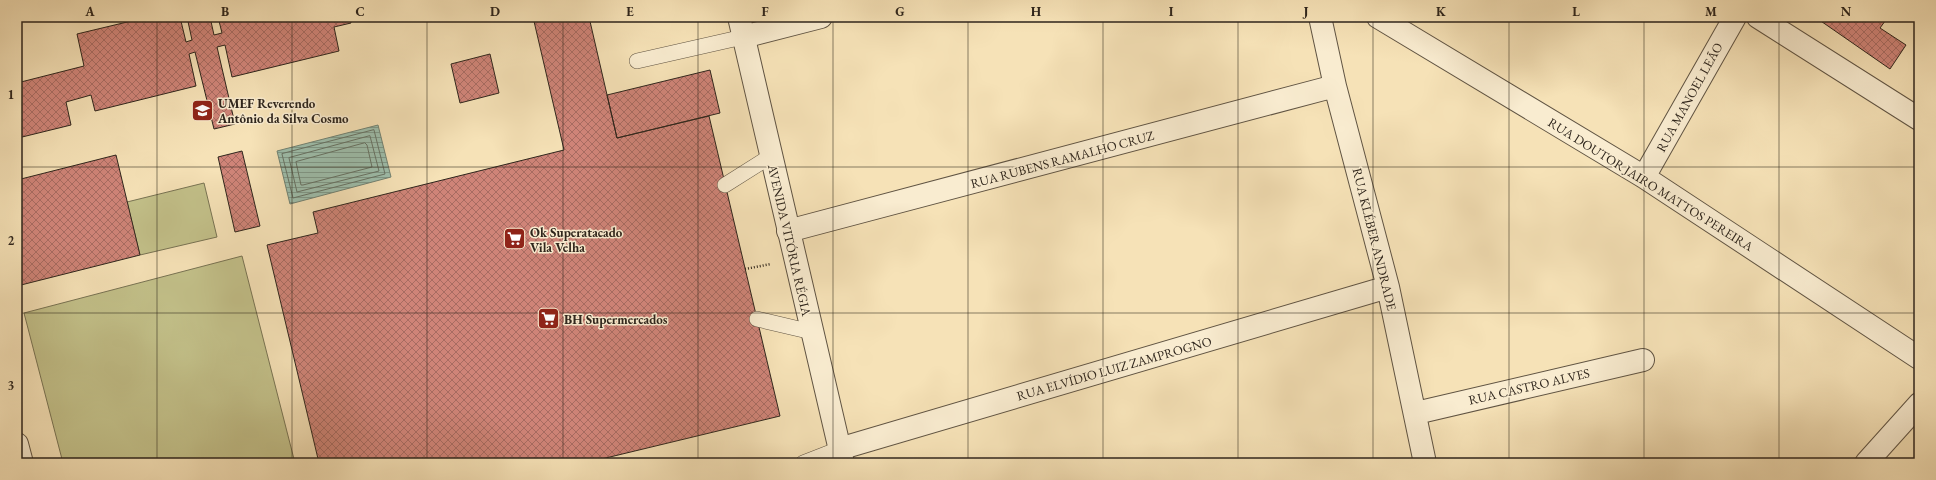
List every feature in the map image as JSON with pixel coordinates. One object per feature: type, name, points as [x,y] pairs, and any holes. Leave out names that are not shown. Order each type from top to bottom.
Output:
[{"type":"street","points":[[741,27],[821,17]]},
{"type":"street","name":"RUA KLÉBER ANDRADE","points":[[1320,17],[1335,86],[1388,287],[1416,413],[1425,463]]},
{"type":"street","name":"RUA DOUTOR JAIRO MATTOS PEREIRA","points":[[1378,17],[1644,177],[1919,358]]},
{"type":"street","name":"RUA MANOEL LEÃO","points":[[1644,177],[1735,17]]},
{"type":"street","points":[[1758,17],[1919,118]]},
{"type":"street","name":"AVENIDA VITÓRIA RÉGIA","points":[[741,27],[841,456]]},
{"type":"street","name":"RUA RUBENS RAMALHO CRUZ","points":[[788,231],[1335,86]]},
{"type":"street","name":"RUA ELVÍDIO LUIZ ZAMPROGNO","points":[[841,456],[1388,287]]},
{"type":"street","name":"RUA CASTRO ALVES","points":[[1416,413],[1643,360]]},
{"type":"street","points":[[1866,463],[1919,404]]},
{"type":"street","points":[[17,444],[22,463]]},
{"type":"lane","points":[[637,61],[741,27]]},
{"type":"lane","points":[[725,185],[771,156]]},
{"type":"lane","points":[[757,318],[812,332]]},
{"type":"lane","points":[[804,463],[841,456]]},
{"type":"shaded area","points":[[204,183],[217,237],[140,255],[127,202]]},
{"type":"shaded area","points":[[242,256],[295,463],[63,463],[24,313]]},
{"type":"water","points":[[378,125],[391,177],[290,204],[277,151]]},
{"type":"building","points":[[148,17],[180,17],[186,42],[192,40],[187,17],[210,17],[214,35],[222,33],[218,17],[350,17],[351,23],[334,27],[339,51],[232,77],[225,45],[217,47],[235,124],[214,129],[195,52],[189,54],[196,86],[95,111],[91,95],[66,102],[71,125],[18,138],[17,83],[84,66],[77,34]]},
{"type":"building","name":"Ok Superatacado Vila Velha","points":[[533,17],[589,17],[617,138],[709,116],[780,416],[585,463],[319,463],[267,245],[318,233],[313,212],[564,150]]},
{"type":"building","points":[[1815,17],[1888,17],[1880,28],[1906,45],[1890,69]]},
{"type":"building","points":[[490,54],[499,93],[460,103],[451,64]]},
{"type":"building","points":[[710,70],[720,113],[617,138],[607,95]]},
{"type":"building","points":[[242,151],[260,226],[235,232],[218,157]]},
{"type":"building","points":[[116,155],[140,255],[17,286],[17,180]]},
{"type":"place","name":"UMEF Reverendo Antônio da Silva Cosmo","points":[[202,110]]},
{"type":"place","name":"Ok Superatacado Vila Velha","points":[[515,239]]},
{"type":"place","name":"BH Supermercados","points":[[548,319]]}]
